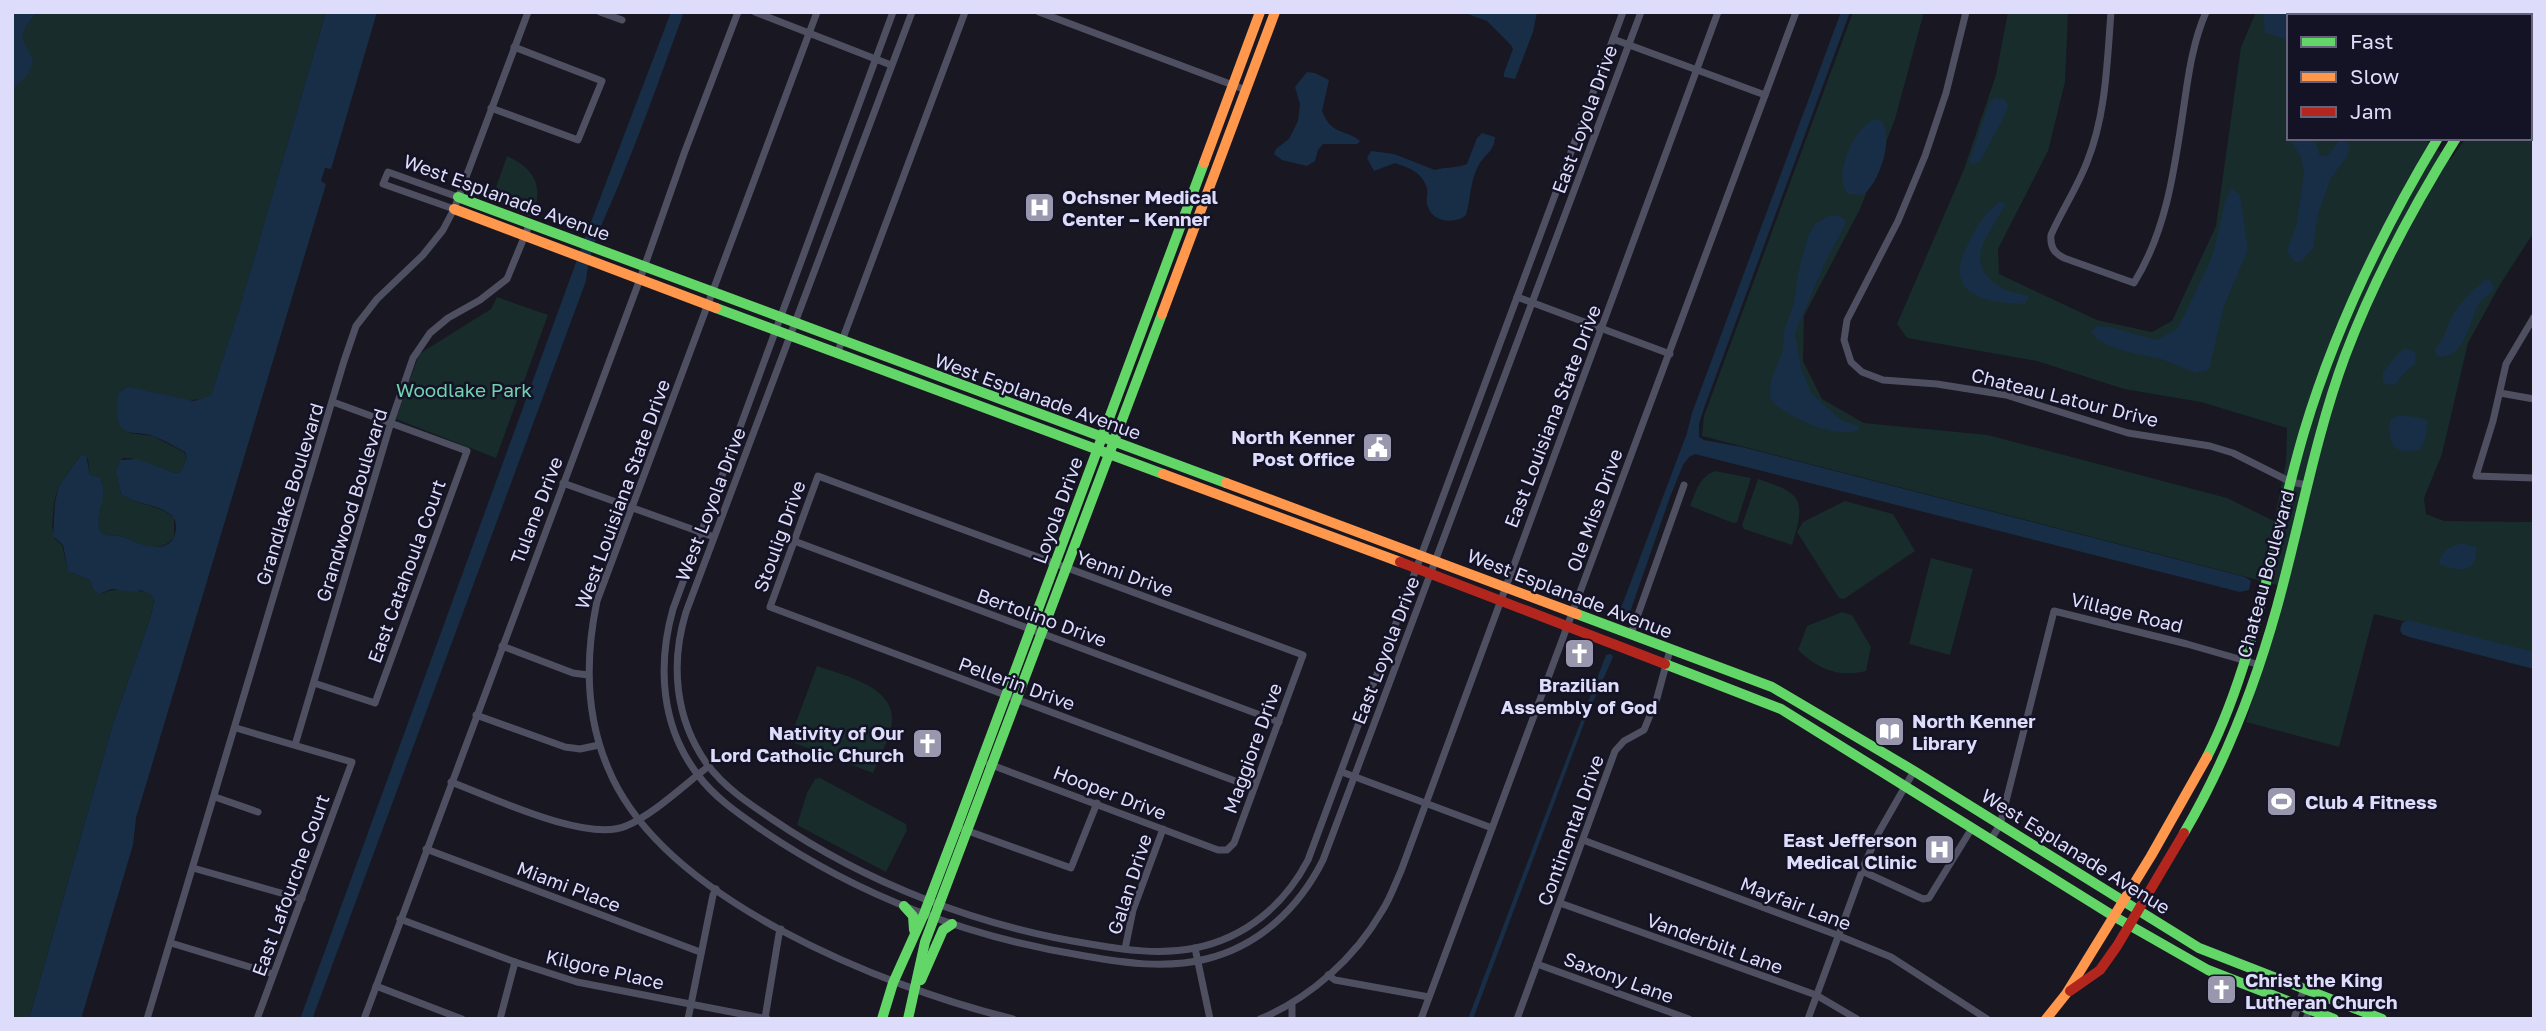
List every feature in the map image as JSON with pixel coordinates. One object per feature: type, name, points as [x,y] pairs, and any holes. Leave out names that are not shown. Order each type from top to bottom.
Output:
[{"type":"main road","name":"Loyola Drive","points":[[908,1019],[922,954],[940,905],[982,761],[1005,695],[1260,12]]},
{"type":"main road","name":"Loyola Drive","points":[[882,1019],[893,983],[929,900],[993,765],[1275,12]]},
{"type":"main road","name":"Chateau Boulevard","points":[[2046,1019],[2066,994],[2176,817],[2218,731],[2245,660],[2304,433],[2331,351],[2381,236],[2437,140]]},
{"type":"main road","name":"Chateau Boulevard","points":[[2066,994],[2100,970],[2189,824],[2241,717],[2277,607],[2307,485],[2341,368],[2395,243],[2455,140]]},
{"type":"main road","points":[[1194,188],[1208,194]]},
{"type":"main road","name":"West Esplanade Avenue","points":[[458,197],[1757,681],[1785,693],[2199,948],[2382,1019]]},
{"type":"main road","name":"West Esplanade Avenue","points":[[454,209],[1499,599],[1781,709],[2115,917],[2201,966],[2305,1011],[2334,1019]]},
{"type":"main road","points":[[2304,433],[2320,438]]},
{"type":"main road","points":[[1193,485],[1197,473]]},
{"type":"main road","points":[[1089,474],[1100,479]]},
{"type":"main road","points":[[1251,507],[1256,495]]},
{"type":"main road","points":[[1310,529],[1315,516]]},
{"type":"main road","points":[[1373,552],[1377,540]]},
{"type":"main road","points":[[2267,575],[2282,580]]},
{"type":"main road","points":[[1698,659],[1699,676]]},
{"type":"main road","points":[[1740,692],[1757,681]]},
{"type":"main road","points":[[2226,712],[2241,717]]},
{"type":"main road","points":[[2218,731],[2232,736]]},
{"type":"main road","points":[[1933,804],[1945,804],[1949,799],[1944,790]]},
{"type":"main road","points":[[1962,822],[1956,813],[1958,808],[1963,804],[1969,806]]},
{"type":"main road","points":[[2176,817],[2189,824]]},
{"type":"main road","points":[[2015,854],[2041,864],[2056,859]]},
{"type":"main road","points":[[2049,874],[2059,869],[2076,872]]},
{"type":"main road","points":[[2062,882],[2071,875],[2096,884]]},
{"type":"main road","points":[[904,906],[914,921],[913,940]]},
{"type":"main road","points":[[915,991],[943,930],[952,924]]},
{"type":"main road","points":[[2166,946],[2188,953],[2199,948]]},
{"type":"main road","points":[[2201,966],[2208,959],[2242,965]]},
{"type":"main road","points":[[2086,961],[2100,970]]},
{"type":"main road","points":[[2219,974],[2251,980],[2261,972]]},
{"type":"street","name":"Grandlake Boulevard","points":[[147,1019],[356,326],[377,299],[424,254],[443,230],[454,209],[528,12]]},
{"type":"street","points":[[600,12],[622,20]]},
{"type":"street","name":"Tulane Drive","points":[[364,1019],[738,12]]},
{"type":"street","points":[[755,12],[891,65]]},
{"type":"street","name":"West Louisiana State Drive","points":[[817,12],[597,601],[588,675],[599,746],[608,770],[639,820],[667,852],[716,889],[782,929],[838,959],[893,983]]},
{"type":"street","name":"West Loyola Drive","points":[[893,12],[670,618],[663,660],[663,684],[669,715],[682,749],[697,774],[726,803],[773,837],[828,869],[904,906]]},
{"type":"street","name":"West Loyola Drive","points":[[912,12],[685,612],[676,659],[677,685],[683,713],[694,743],[719,778],[748,803],[810,843],[877,878],[929,900]]},
{"type":"street","points":[[838,354],[965,12]]},
{"type":"street","points":[[1039,12],[1246,90]]},
{"type":"street","name":"East Loyola Drive","points":[[929,900],[1021,930],[1125,949],[1168,952],[1195,948],[1239,932],[1265,915],[1287,892],[1308,860],[1342,772],[1623,12]]},
{"type":"street","name":"East Loyola Drive","points":[[904,906],[952,924],[1020,943],[1099,958],[1150,964],[1198,961],[1227,953],[1258,936],[1297,901],[1322,860],[1641,12]]},
{"type":"street","name":"East Louisiana State Drive","points":[[1260,1019],[1292,1003],[1328,975],[1357,947],[1383,911],[1401,871],[1499,599],[1602,329],[1718,12]]},
{"type":"street","name":"Ole Miss Drive","points":[[1421,1019],[1796,12]]},
{"type":"street","name":"Chateau Latour Drive","points":[[1966,12],[1946,93],[1925,156],[1893,231],[1847,320],[1844,340],[1852,362],[1862,372],[1883,380],[1937,384],[2006,395],[2128,433],[2210,446],[2233,453],[2291,482],[2307,485]]},
{"type":"street","points":[[2111,12],[2103,100],[2094,142],[2079,183],[2051,235],[2050,243],[2057,255],[2134,283],[2145,265],[2164,218],[2190,66],[2206,12]]},
{"type":"street","points":[[1613,39],[1765,95]]},
{"type":"street","points":[[491,108],[578,140],[602,81],[514,47]]},
{"type":"street","name":"West Esplanade Avenue","points":[[454,209],[383,184],[388,172],[458,197]]},
{"type":"street","name":"Grandwood Boulevard","points":[[295,745],[391,422],[413,358],[430,332],[507,279],[530,223]]},
{"type":"street","points":[[1517,297],[1670,354]]},
{"type":"street","points":[[2534,317],[2506,364],[2476,476],[2534,478]]},
{"type":"street","points":[[2500,393],[2534,399]]},
{"type":"street","points":[[333,402],[391,422]]},
{"type":"street","name":"East Catahoula Court","points":[[314,684],[375,703],[467,451],[391,422]]},
{"type":"street","name":"Yenni Drive","points":[[818,476],[1303,655]]},
{"type":"street","name":"Stoulig Drive","points":[[770,607],[818,476]]},
{"type":"street","points":[[563,482],[714,537]]},
{"type":"street","points":[[1631,634],[1685,485]]},
{"type":"street","name":"Bertolino Drive","points":[[794,541],[1279,722]]},
{"type":"street","name":"Pellerin Drive","points":[[770,607],[1254,788]]},
{"type":"street","name":"Village Road","points":[[1990,839],[2000,825],[2054,611],[2260,665]]},
{"type":"street","points":[[502,646],[573,673],[588,675]]},
{"type":"street","name":"Continental Drive","points":[[1517,1019],[1615,751],[1624,741],[1644,730],[1670,650]]},
{"type":"street","name":"Maggiore Drive","points":[[1227,850],[1234,843],[1303,655]]},
{"type":"street","points":[[477,715],[565,747],[580,749],[599,746]]},
{"type":"street","points":[[236,728],[295,745]]},
{"type":"street","name":"East Lafourche Court","points":[[257,1019],[352,762],[295,745]]},
{"type":"street","name":"Hooper Drive","points":[[982,761],[1218,850],[1227,850]]},
{"type":"street","points":[[452,782],[550,819],[583,828],[608,830],[624,828],[639,820],[709,766]]},
{"type":"street","points":[[1808,1019],[1862,871],[1879,832],[1914,771]]},
{"type":"street","points":[[1342,772],[1492,828]]},
{"type":"street","points":[[215,797],[258,812]]},
{"type":"street","points":[[962,829],[1071,868],[1097,803]]},
{"type":"street","points":[[1862,871],[1923,899],[1929,898],[1972,828]]},
{"type":"street","name":"Galan Drive","points":[[1125,949],[1137,899],[1163,829]]},
{"type":"street","name":"Mayfair Lane","points":[[1583,840],[1891,957],[1987,1019]]},
{"type":"street","name":"Miami Place","points":[[426,849],[700,952]]},
{"type":"street","points":[[193,868],[302,899]]},
{"type":"street","points":[[688,1019],[700,952],[716,889]]},
{"type":"street","name":"Vanderbilt Lane","points":[[1560,903],[1816,995],[1857,1019]]},
{"type":"street","name":"Kilgore Place","points":[[400,919],[577,982],[766,1018]]},
{"type":"street","points":[[766,1018],[782,929]]},
{"type":"street","points":[[171,943],[273,974]]},
{"type":"street","points":[[1195,948],[1210,1019]]},
{"type":"street","points":[[500,1019],[515,962]]},
{"type":"street","name":"Saxony Lane","points":[[1538,964],[1689,1019]]},
{"type":"street","points":[[1328,975],[1335,980],[1429,997]]},
{"type":"street","points":[[893,983],[996,1017],[1013,1019]]},
{"type":"street","points":[[376,986],[462,1019]]},
{"type":"street","points":[[2304,988],[2305,1011]]},
{"type":"street","points":[[2294,1019],[2305,1011],[2316,992]]},
{"type":"street","points":[[1292,1003],[1292,1019]]},
{"type":"green space","points":[[37,12],[326,12],[239,311],[211,395],[190,400],[123,389],[118,400],[130,433],[153,436],[184,452],[187,459],[180,472],[175,473],[130,458],[123,458],[117,470],[121,494],[168,513],[174,518],[174,537],[165,545],[146,547],[119,536],[102,534],[98,522],[101,481],[90,475],[88,459],[80,456],[59,486],[54,502],[52,527],[55,539],[62,545],[67,567],[73,573],[90,580],[93,589],[103,593],[121,589],[135,590],[153,595],[154,599],[151,616],[112,727],[29,1019],[12,1019],[12,90],[33,60],[21,37]]},
{"type":"green space","points":[[1853,12],[1924,12],[1895,119],[1860,209],[1804,316],[1803,361],[1822,399],[1864,423],[1988,435],[2227,498],[2274,521],[2286,463],[2287,428],[2201,402],[2124,389],[2037,361],[1907,338],[1897,324],[1964,169],[1996,75],[2008,12],[2068,12],[2065,82],[2048,151],[1998,249],[1999,274],[2097,320],[2152,332],[2172,321],[2216,226],[2241,47],[2256,12],[2288,14],[2287,140],[2425,140],[2450,160],[2465,140],[2532,140],[2534,45],[2534,232],[2501,283],[2468,343],[2442,454],[2424,498],[2426,514],[2444,521],[2534,522],[2534,653],[2374,614],[2339,747],[2246,722],[2285,587],[1702,436],[1704,416]]},
{"type":"green space","points":[[507,156],[525,167],[535,180],[537,197],[532,217],[499,204],[494,193]]},
{"type":"green space","name":"Woodlake Park","points":[[497,297],[548,315],[496,458],[396,419],[419,354],[491,309]]},
{"type":"green space","points":[[1715,471],[1751,478],[1737,522],[1733,523],[1690,506],[1702,481]]},
{"type":"green space","points":[[1758,479],[1784,489],[1797,501],[1799,518],[1792,545],[1744,529],[1742,525]]},
{"type":"green space","points":[[1845,501],[1893,514],[1915,551],[1844,599],[1839,598],[1797,532],[1803,522]]},
{"type":"green space","points":[[1931,558],[1973,569],[1950,655],[1909,644]]},
{"type":"green space","points":[[1842,612],[1852,615],[1871,647],[1866,671],[1846,673],[1829,670],[1798,650],[1807,626]]},
{"type":"green space","points":[[817,666],[865,684],[885,699],[891,709],[890,732],[873,773],[789,741]]},
{"type":"green space","points":[[820,778],[906,824],[907,830],[886,872],[797,825],[807,793],[815,779]]},
{"type":"water","points":[[12,12],[37,12],[26,26],[22,37],[33,60],[32,65],[28,74],[12,90]]},
{"type":"water","points":[[326,12],[377,12],[331,169],[325,168],[321,181],[326,184],[136,818],[133,845],[81,1019],[29,1019],[112,727],[151,616],[154,600],[152,595],[140,590],[134,592],[112,589],[99,594],[93,589],[90,580],[68,571],[63,545],[53,536],[59,486],[80,456],[86,455],[90,475],[99,477],[102,485],[98,520],[102,534],[121,536],[154,547],[169,544],[174,538],[176,525],[173,517],[159,508],[121,494],[116,471],[120,460],[137,459],[175,473],[180,472],[187,459],[185,452],[147,434],[123,429],[117,417],[118,397],[129,387],[194,401],[211,395],[239,310]]},
{"type":"water","points":[[671,12],[684,12],[596,240],[586,281],[313,1017],[300,1019],[586,235]]},
{"type":"water","points":[[1462,12],[1537,12],[1533,32],[1515,79],[1504,77],[1513,49],[1511,45],[1487,21]]},
{"type":"water","points":[[1841,12],[1850,12],[1703,411],[1699,437],[2245,577],[2251,581],[2249,590],[2240,592],[1695,454],[1683,465],[1628,618],[1621,618],[1621,608]]},
{"type":"water","points":[[2263,12],[2282,12],[2287,15],[2287,39],[2265,33]]},
{"type":"water","points":[[1307,72],[1329,80],[1322,111],[1326,119],[1334,128],[1360,141],[1357,144],[1323,144],[1315,161],[1307,166],[1282,160],[1274,154],[1276,149],[1289,139],[1298,121],[1300,104],[1295,87]]},
{"type":"water","points":[[1995,98],[2004,99],[2008,105],[2006,113],[1980,161],[1971,165],[1970,159],[1989,103]]},
{"type":"water","points":[[1875,119],[1882,122],[1885,130],[1883,160],[1874,181],[1863,195],[1848,194],[1843,175],[1848,152],[1860,131]]},
{"type":"water","points":[[1482,133],[1495,137],[1494,145],[1475,173],[1466,215],[1457,220],[1440,219],[1431,212],[1427,203],[1426,185],[1415,171],[1395,163],[1374,171],[1367,158],[1371,151],[1394,154],[1435,170],[1460,166],[1467,164],[1477,138]]},
{"type":"water","points":[[2290,140],[2315,140],[2320,156],[2328,155],[2339,141],[2350,146],[2347,156],[2331,178],[2318,214],[2313,248],[2302,261],[2294,262],[2287,251],[2297,223],[2304,172],[2301,157]]},
{"type":"water","points":[[2232,188],[2240,196],[2248,249],[2224,306],[2209,370],[2196,373],[2161,359],[2119,350],[2098,340],[2091,332],[2097,326],[2156,340],[2177,329],[2209,264],[2225,201]]},
{"type":"water","points":[[1999,202],[2006,203],[1982,247],[1982,268],[1989,278],[2002,288],[2029,296],[2025,304],[1983,298],[1964,286],[1960,276],[1961,263],[1973,234],[1984,217]]},
{"type":"water","points":[[1829,216],[1840,216],[1845,220],[1845,225],[1826,261],[1795,333],[1801,367],[1811,393],[1841,420],[1859,426],[1858,430],[1849,432],[1824,429],[1798,419],[1770,398],[1771,380],[1783,350],[1784,331],[1794,303],[1808,236],[1815,224]]},
{"type":"water","points":[[2486,279],[2491,281],[2494,289],[2478,305],[2461,345],[2449,355],[2441,357],[2436,354],[2435,349],[2457,308]]},
{"type":"water","points":[[2402,349],[2416,353],[2415,364],[2395,385],[2386,384],[2383,381],[2383,372]]},
{"type":"water","points":[[2400,415],[2422,418],[2428,422],[2425,440],[2420,449],[2404,451],[2397,449],[2391,442],[2391,419]]},
{"type":"water","points":[[2461,543],[2476,547],[2476,556],[2471,566],[2455,569],[2441,565],[2439,561],[2446,549]]},
{"type":"water","points":[[2408,620],[2534,652],[2534,669],[2409,637],[2400,630],[2402,623]]},
{"type":"water","points":[[1611,654],[1613,657],[1586,718],[1473,1019],[1468,1019],[1606,655]]},
{"type":"traffic: fast","points":[[2207,757],[2224,718],[2252,638],[2304,432],[2330,355],[2379,244],[2437,140]]},
{"type":"traffic: fast","points":[[2184,833],[2226,752],[2259,666],[2277,607],[2316,449],[2345,356],[2395,244],[2455,140]]},
{"type":"traffic: fast","points":[[882,1019],[893,983],[924,914],[957,827],[1204,163]]},
{"type":"traffic: fast","points":[[458,197],[1226,483]]},
{"type":"traffic: fast","points":[[716,308],[1163,474]]},
{"type":"traffic: fast","points":[[908,1019],[925,942],[1162,314]]},
{"type":"traffic: fast","points":[[1577,614],[1772,687],[1914,771],[2199,948],[2382,1019]]},
{"type":"traffic: fast","points":[[1665,664],[1781,709],[2115,917],[2208,970],[2334,1019]]},
{"type":"traffic: fast","points":[[904,906],[913,916],[914,930]]},
{"type":"traffic: fast","points":[[921,980],[943,930],[952,924]]},
{"type":"traffic: slow","points":[[1204,163],[1260,12]]},
{"type":"traffic: slow","points":[[1162,314],[1275,12]]},
{"type":"traffic: slow","points":[[454,209],[716,308]]},
{"type":"traffic: slow","points":[[1163,474],[1400,562]]},
{"type":"traffic: slow","points":[[1226,483],[1577,614]]},
{"type":"traffic: slow","points":[[2046,1019],[2066,994],[2151,856],[2207,757]]},
{"type":"traffic: jam","points":[[1400,562],[1665,664]]},
{"type":"traffic: jam","points":[[2070,991],[2100,970],[2184,833]]},
{"type":"place","name":"Ochsner Medical Center – Kenner","points":[[1039,207]]},
{"type":"place","name":"North Kenner Post Office","points":[[1378,447]]},
{"type":"place","name":"Brazilian Assembly of God","points":[[1579,653]]},
{"type":"place","name":"North Kenner Library","points":[[1889,731]]},
{"type":"place","name":"Nativity of Our Lord Catholic Church","points":[[927,743]]},
{"type":"place","name":"Club 4 Fitness","points":[[2282,801]]},
{"type":"place","name":"East Jefferson Medical Clinic","points":[[1940,850]]},
{"type":"place","name":"Christ the King Lutheran Church","points":[[2222,990]]}]
